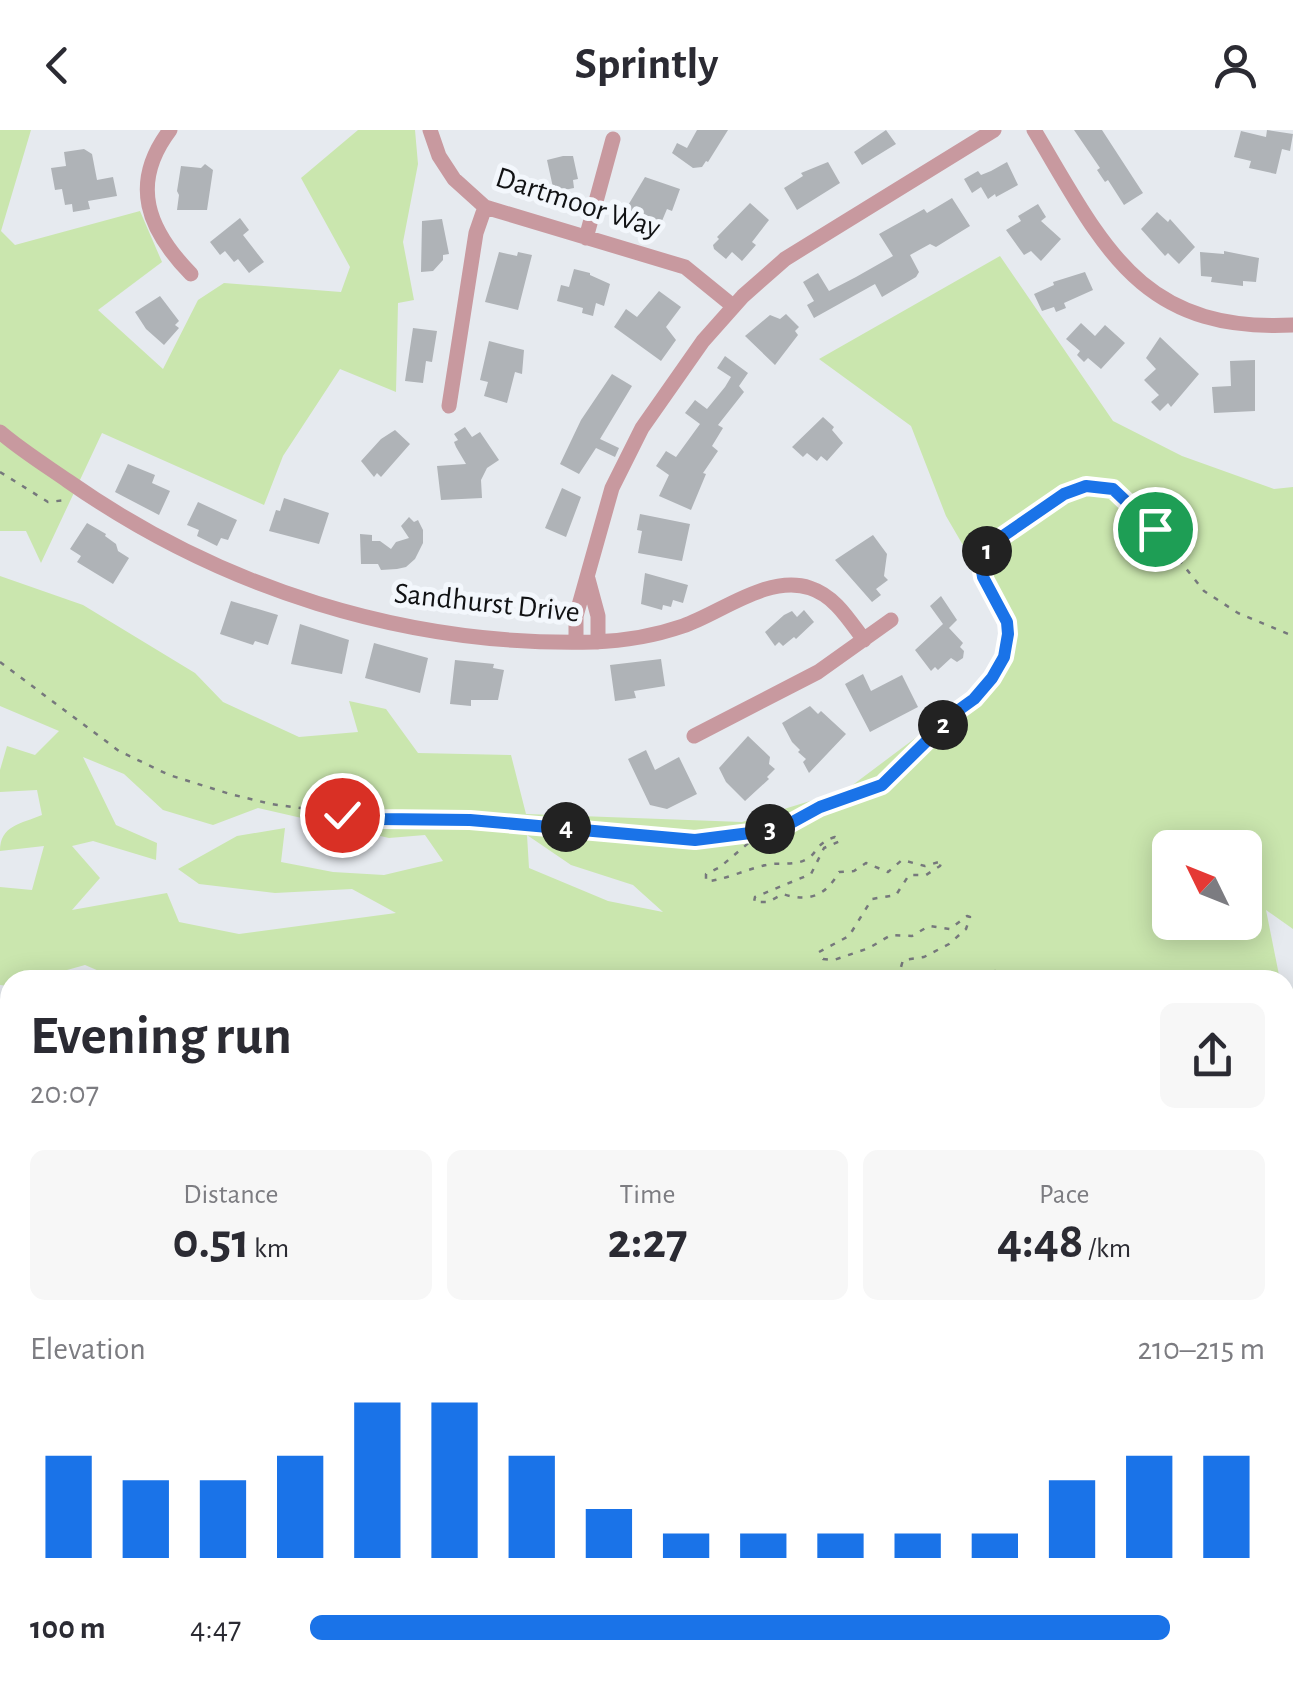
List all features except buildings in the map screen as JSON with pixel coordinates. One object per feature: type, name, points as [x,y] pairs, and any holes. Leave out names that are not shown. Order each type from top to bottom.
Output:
[{"type":"street","points":[[170,130],[156,151],[149,175],[150,213],[165,246],[191,274]]},
{"type":"street","name":"Dartmoor Way","points":[[430,130],[446,168],[463,190],[484,207],[686,267],[733,306]]},
{"type":"street","points":[[576,642],[576,616],[605,508],[630,449],[689,360],[733,306],[785,259],[994,130]]},
{"type":"street","points":[[1034,130],[1108,250],[1150,290],[1184,310],[1219,322],[1293,325]]},
{"type":"street","points":[[586,238],[613,140]]},
{"type":"street","points":[[449,406],[476,233],[484,207]]},
{"type":"street","name":"Sandhurst Drive","points":[[0,432],[76,487],[165,542],[257,584],[356,615],[432,630],[598,642],[658,634],[786,585],[807,587],[824,595],[864,640]]},
{"type":"street","points":[[588,580],[598,616],[598,642]]},
{"type":"street","points":[[694,736],[818,672],[891,620]]},
{"type":"path","points":[[0,472],[48,502],[67,500],[76,487]]},
{"type":"path","points":[[0,662],[119,751],[169,774],[257,801],[379,819],[470,820],[695,840],[789,824],[820,807],[882,785],[974,699],[1004,657],[1007,622],[983,577],[981,565],[990,545],[1074,488],[1113,489],[1143,515],[1204,591],[1238,613],[1293,636]]},
{"type":"path","points":[[758,832],[720,868],[706,874],[706,881],[764,865],[806,860],[821,842],[835,837],[840,841],[824,848],[811,874],[755,897],[754,902],[768,902],[782,894],[800,898],[822,894],[830,889],[839,872],[854,871],[866,863],[888,872],[902,860],[924,866],[942,861],[930,874],[908,875],[896,895],[872,900],[850,936],[819,952],[823,958],[834,960],[869,948],[891,935],[912,936],[929,926],[950,928],[970,917],[966,929],[946,946],[924,957],[903,960],[898,970]]},
{"type":"green space","points":[[0,130],[31,130],[1,231],[15,245],[140,211],[162,262],[98,310],[163,369],[198,300],[224,283],[341,292],[350,267],[301,178],[358,130],[415,130],[418,164],[403,242],[414,300],[398,303],[396,392],[340,369],[283,456],[264,505],[102,433],[41,563],[26,531],[0,531]]},
{"type":"green space","points":[[1000,256],[1113,421],[1182,456],[1274,489],[1293,487],[1293,929],[1266,910],[1278,970],[97,970],[85,965],[67,970],[0,970],[0,887],[32,890],[44,846],[0,851],[8,831],[42,815],[37,790],[0,792],[0,770],[7,746],[35,755],[59,731],[0,706],[0,576],[83,605],[195,673],[223,702],[299,737],[358,732],[349,701],[386,709],[418,753],[511,755],[526,814],[742,822],[846,790],[1002,673],[999,607],[946,516],[911,426],[819,359]],"holes":[[[83,757],[124,774],[163,810],[213,825],[258,808],[389,838],[425,835],[443,861],[384,875],[333,872],[281,862],[285,828],[237,836],[178,869],[199,884],[275,893],[352,889],[396,913],[239,934],[179,922],[167,893],[72,910],[100,878],[72,846],[93,841],[156,860],[157,843],[116,825]],[[527,835],[571,865],[633,885],[663,912],[608,901],[529,868]]]},
{"type":"route","points":[[342,815],[470,820],[695,840],[728,838],[789,824],[820,807],[882,785],[992,678],[1004,657],[1007,622],[988,589],[981,565],[990,545],[1002,535],[1074,488],[1086,486],[1113,489],[1155,529]]}]
